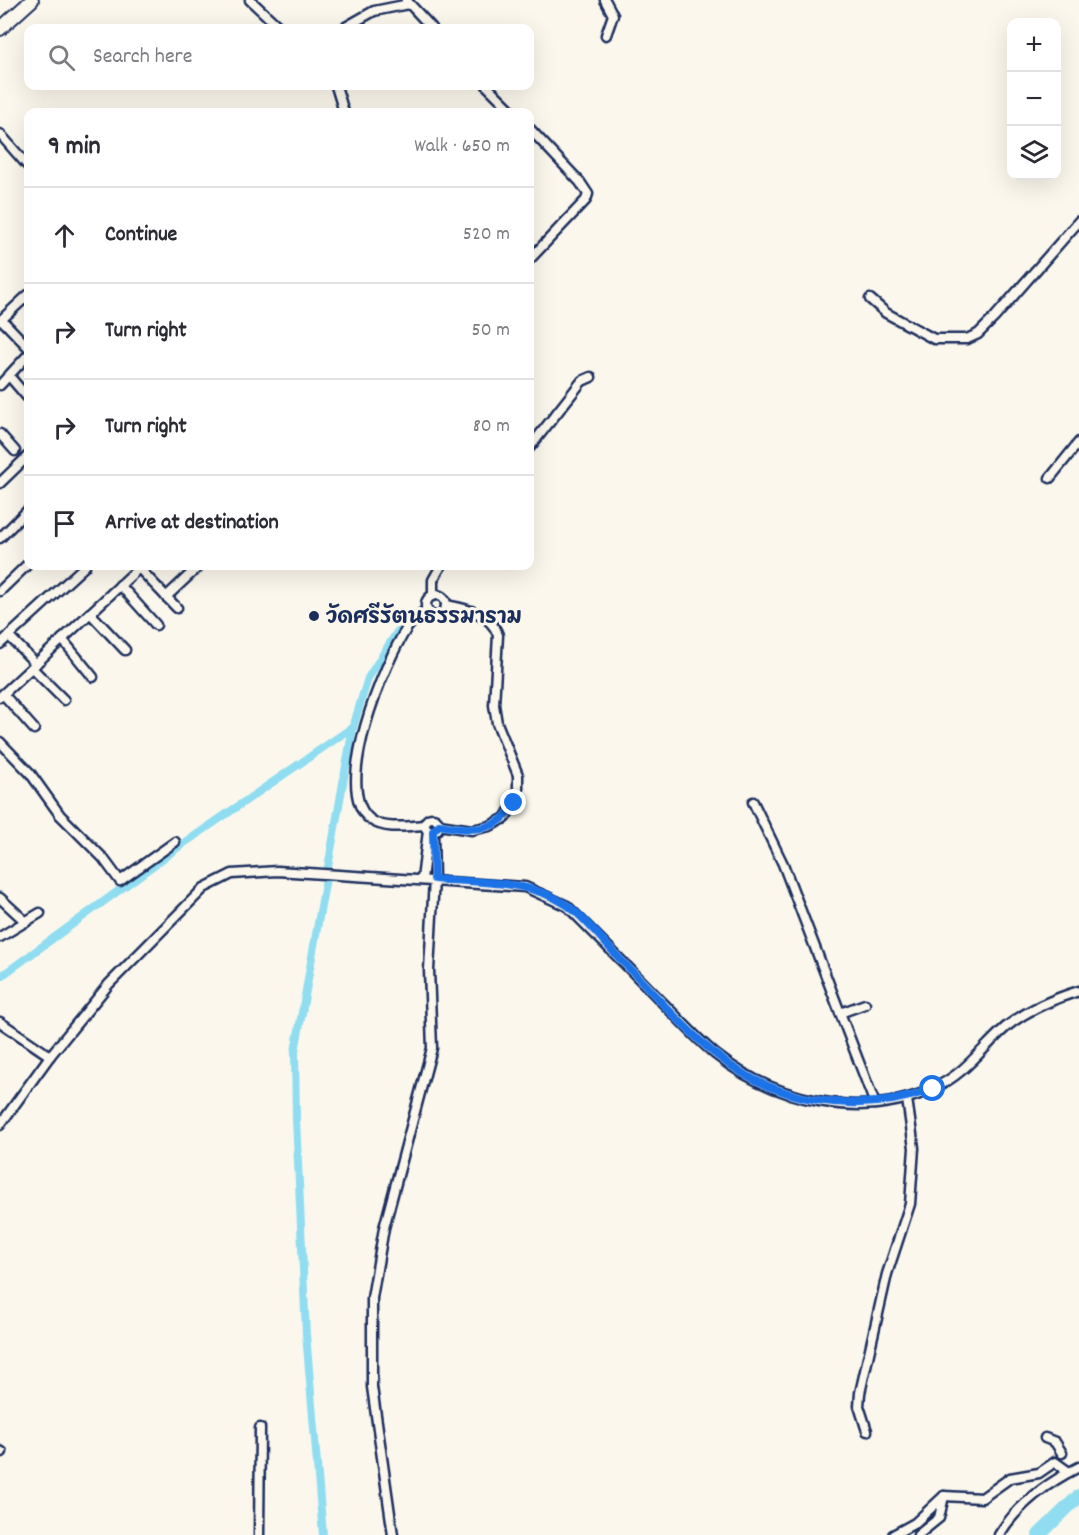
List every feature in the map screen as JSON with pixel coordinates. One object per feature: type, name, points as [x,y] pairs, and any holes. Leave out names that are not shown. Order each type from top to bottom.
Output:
[{"type":"main road","points":[[0,29],[32,0]]},
{"type":"street","points":[[250,0],[276,24]]},
{"type":"street","points":[[605,0],[613,15],[606,35]]},
{"type":"street","points":[[351,24],[374,11],[407,2],[428,24]]},
{"type":"street","points":[[337,90],[343,108]]},
{"type":"street","points":[[491,90],[509,108]]},
{"type":"street","points":[[534,133],[580,182],[588,194],[586,200],[534,255]]},
{"type":"street","points":[[0,134],[24,161]]},
{"type":"street","points":[[870,299],[886,313],[934,339],[967,339],[978,334],[994,318],[1079,221]]},
{"type":"street","points":[[24,299],[1,321],[24,342]]},
{"type":"street","points":[[0,385],[24,360]]},
{"type":"street","points":[[534,442],[582,381],[591,376]]},
{"type":"street","points":[[10,377],[24,393]]},
{"type":"street","points":[[0,434],[15,451]]},
{"type":"street","points":[[1050,478],[1079,441]]},
{"type":"street","points":[[0,483],[24,460]]},
{"type":"street","points":[[0,538],[24,514]]},
{"type":"street","points":[[0,591],[24,568]]},
{"type":"street","points":[[0,644],[81,570]]},
{"type":"street","points":[[34,729],[1,696],[135,570]]},
{"type":"street","points":[[142,570],[177,608]]},
{"type":"street","points":[[166,597],[195,570]]},
{"type":"street","points":[[433,596],[432,580],[438,570]]},
{"type":"street","points":[[120,585],[156,625]]},
{"type":"street","points":[[427,609],[432,614],[438,615],[444,611],[446,605],[443,598],[433,596],[428,600],[427,609],[407,629],[373,697],[355,784],[357,803],[371,820],[387,826],[472,830],[500,822],[514,803],[519,782],[497,723],[494,705],[498,635],[496,628],[481,614],[446,605]]},
{"type":"street","points":[[90,613],[125,650]]},
{"type":"street","points":[[9,636],[64,700]]},
{"type":"street","points":[[62,639],[93,676]]},
{"type":"street","points":[[0,742],[30,773],[60,815],[103,858],[120,881],[175,842]]},
{"type":"street","points":[[753,802],[783,864],[875,1104]]},
{"type":"street","points":[[422,879],[429,853],[431,828]]},
{"type":"street","points":[[393,1535],[372,1387],[370,1340],[372,1298],[384,1228],[432,1048],[429,970],[434,879],[429,853]]},
{"type":"street","points":[[0,1125],[50,1056],[109,984],[212,883],[243,872],[434,879],[525,887],[546,894],[567,906],[715,1054],[771,1086],[812,1100],[840,1105],[875,1104],[906,1099],[953,1078],[971,1065],[1006,1027],[1032,1009],[1079,991]]},
{"type":"street","points":[[0,898],[26,922]]},
{"type":"street","points":[[0,937],[40,913]]},
{"type":"street","points":[[840,1013],[865,1004]]},
{"type":"street","points":[[0,1022],[50,1056]]},
{"type":"street","points":[[867,1431],[861,1412],[860,1393],[887,1274],[900,1237],[913,1182],[914,1148],[906,1099]]},
{"type":"street","points":[[259,1535],[260,1428]]},
{"type":"street","points":[[1046,1438],[1054,1442],[1062,1453]]},
{"type":"street","points":[[893,1535],[915,1523],[944,1496],[982,1498],[1010,1478],[1039,1473],[1055,1462],[1069,1472]]},
{"type":"street","points":[[999,1535],[1007,1521],[1027,1500],[1079,1467]]},
{"type":"street","points":[[918,1535],[939,1518],[944,1496]]},
{"type":"waterway","points":[[323,1535],[306,1334],[295,1052],[353,727],[368,678],[397,632]]},
{"type":"waterway","points":[[0,977],[180,846],[353,727]]},
{"type":"waterway","points":[[1039,1535],[1079,1496]]},
{"type":"place","name":"วัดศรีรัตนธรรมาราม","points":[[314,616]]},
{"type":"route","points":[[514,803],[510,812],[500,822],[481,829],[472,830],[439,825],[433,831],[434,879],[525,887],[546,894],[567,906],[715,1054],[748,1075],[771,1086],[812,1100],[840,1105],[875,1104],[906,1099],[933,1089]]}]
